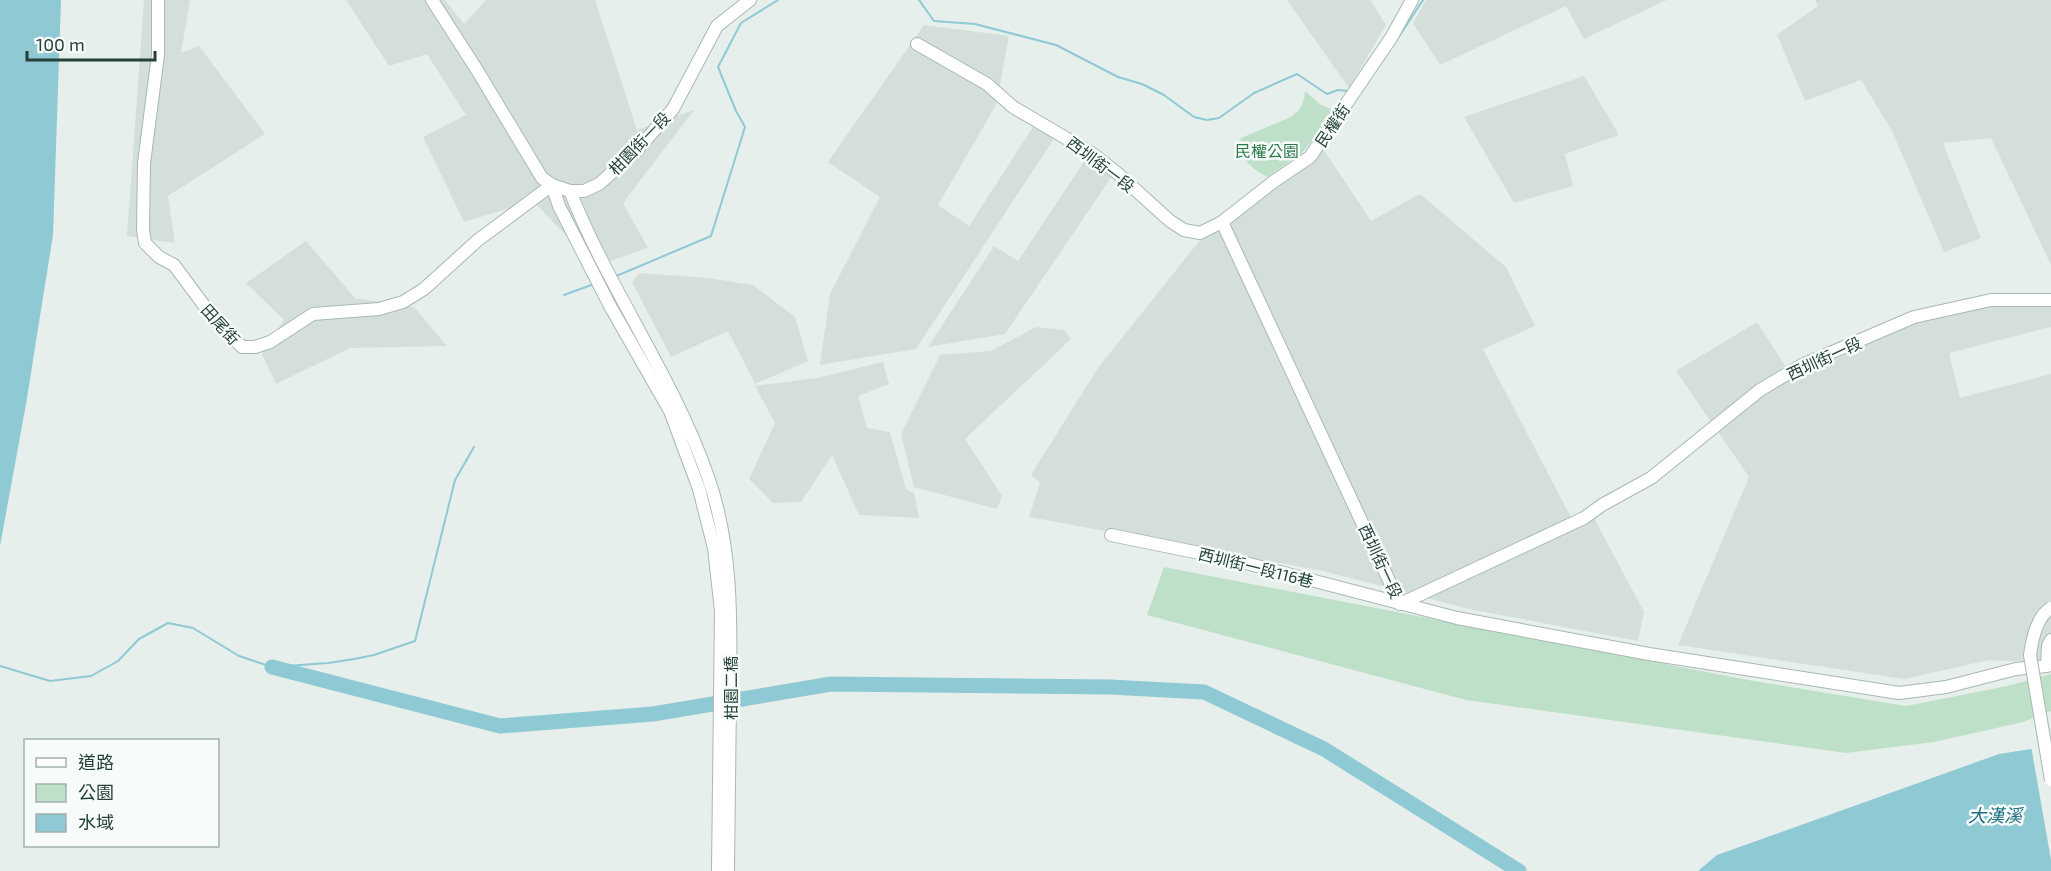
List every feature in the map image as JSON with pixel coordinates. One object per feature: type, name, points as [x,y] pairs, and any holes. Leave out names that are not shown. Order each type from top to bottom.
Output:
[{"type":"street","name":"田尾街","points":[[158,0],[158,55],[144,162],[145,243],[159,257],[174,265],[209,312],[242,347],[255,347],[270,342],[313,314],[379,309],[403,302],[424,289],[478,240],[552,185]]},
{"type":"street","points":[[432,0],[542,178],[552,185],[570,191],[585,231],[687,422],[709,478],[710,506]]},
{"type":"street","name":"柑園街一段","points":[[570,191],[584,190],[599,184],[636,151],[673,109],[717,26],[750,0]]},
{"type":"street","name":"民權街","points":[[1222,222],[1273,182],[1310,157],[1391,38],[1412,0]]},
{"type":"street","name":"西圳街一段","points":[[917,44],[987,84],[1012,107],[1093,154],[1170,221],[1184,230],[1200,233],[1222,222],[1400,604],[1584,518],[1602,505],[1651,478],[1760,390],[1802,365],[1914,317],[1991,300],[2051,300]]},
{"type":"street","points":[[552,185],[559,206],[610,306],[670,411],[710,506]]},
{"type":"street","name":"柑園二橋","points":[[710,506],[721,611],[718,871]]},
{"type":"street","name":"柑園二橋","points":[[710,506],[729,585],[728,871]]},
{"type":"street","name":"西圳街一段116巷","points":[[1111,534],[1234,560],[1456,618],[1649,654],[1899,693],[1946,687],[2016,669],[2047,666],[2048,646],[2051,640]]},
{"type":"street","points":[[2051,608],[2046,611],[2033,635],[2030,655],[2051,780]]},
{"type":"shaded area","points":[[144,0],[190,0],[181,53],[199,46],[265,134],[168,196],[175,243],[127,236]]},
{"type":"shaded area","points":[[346,0],[445,0],[464,24],[486,0],[595,0],[637,130],[694,110],[623,203],[648,248],[595,266],[533,201],[464,222],[423,137],[466,115],[427,54],[389,66]]},
{"type":"shaded area","points":[[1287,0],[1370,0],[1386,25],[1349,88]]},
{"type":"shaded area","points":[[1426,0],[1667,0],[1584,39],[1566,6],[1440,65],[1413,23]]},
{"type":"shaded area","points":[[1815,0],[2051,0],[2051,265],[1991,138],[1943,143],[1981,238],[1944,252],[1892,131],[1861,80],[1805,101],[1777,35],[1818,6]]},
{"type":"shaded area","points":[[924,25],[1009,36],[996,105],[938,205],[969,226],[1035,124],[1055,137],[916,349],[820,365],[830,294],[880,197],[828,162]]},
{"type":"shaded area","points":[[1584,76],[1619,135],[1565,154],[1573,186],[1514,203],[1464,117]]},
{"type":"shaded area","points":[[1323,149],[1371,221],[1420,194],[1506,267],[1535,326],[1483,349],[1576,527],[1594,518],[1644,612],[1638,641],[1469,609],[1323,571],[1029,517],[1040,483],[1031,475],[1098,368],[1200,240],[1230,221]]},
{"type":"shaded area","points":[[1087,157],[1112,176],[1005,334],[928,347],[994,246],[1018,261]]},
{"type":"shaded area","points":[[306,241],[355,298],[414,307],[447,346],[350,348],[276,384],[262,354],[284,320],[246,283]]},
{"type":"shaded area","points":[[639,273],[708,278],[753,285],[795,317],[808,361],[755,384],[728,331],[671,357],[632,282]]},
{"type":"shaded area","points":[[1994,304],[2051,306],[2051,327],[1949,353],[1960,398],[2051,374],[2051,663],[1989,660],[1904,679],[1678,645],[1749,477],[1676,371],[1757,322],[1793,378],[1913,324]]},
{"type":"shaded area","points":[[1036,327],[1064,330],[1071,339],[965,439],[1002,496],[997,509],[914,487],[901,434],[940,355],[991,351]]},
{"type":"shaded area","points":[[883,362],[889,384],[858,396],[867,428],[890,432],[906,489],[914,493],[919,518],[859,515],[832,455],[801,502],[773,503],[749,479],[775,423],[755,386],[817,378]]},
{"type":"green space","name":"民權公園","points":[[1305,91],[1321,105],[1336,111],[1302,153],[1267,177],[1246,162],[1241,151],[1241,138],[1291,117],[1301,106]]},
{"type":"green space","points":[[1164,567],[1748,680],[1906,706],[2007,686],[2051,674],[2051,711],[2023,722],[1934,742],[1846,753],[1466,700],[1147,615]]},
{"type":"water","points":[[0,0],[61,0],[53,235],[0,546]]},
{"type":"water","name":"大漢溪","points":[[2051,746],[2051,871],[1698,871],[1717,855],[1999,754]]},
{"type":"pier","points":[[2051,743],[2051,860],[2031,746]]},
{"type":"waterway","points":[[614,277],[711,236],[745,127],[718,67],[741,23],[778,0]]},
{"type":"waterway","points":[[919,0],[934,21],[975,24],[1056,45],[1118,77],[1142,84],[1164,95],[1194,117],[1207,120],[1219,118],[1254,93],[1297,74],[1327,94],[1338,90],[1348,91]]},
{"type":"waterway","points":[[1396,41],[1423,0]]},
{"type":"waterway","points":[[564,295],[594,284]]},
{"type":"waterway","points":[[0,666],[50,681],[91,676],[118,661],[139,639],[168,623],[193,628],[239,656],[272,667],[354,659],[374,655],[415,641],[455,480],[474,447]]},
{"type":"waterway","points":[[272,667],[500,726],[653,714],[831,684],[1110,687],[1204,692],[1324,749],[1519,871]]}]
